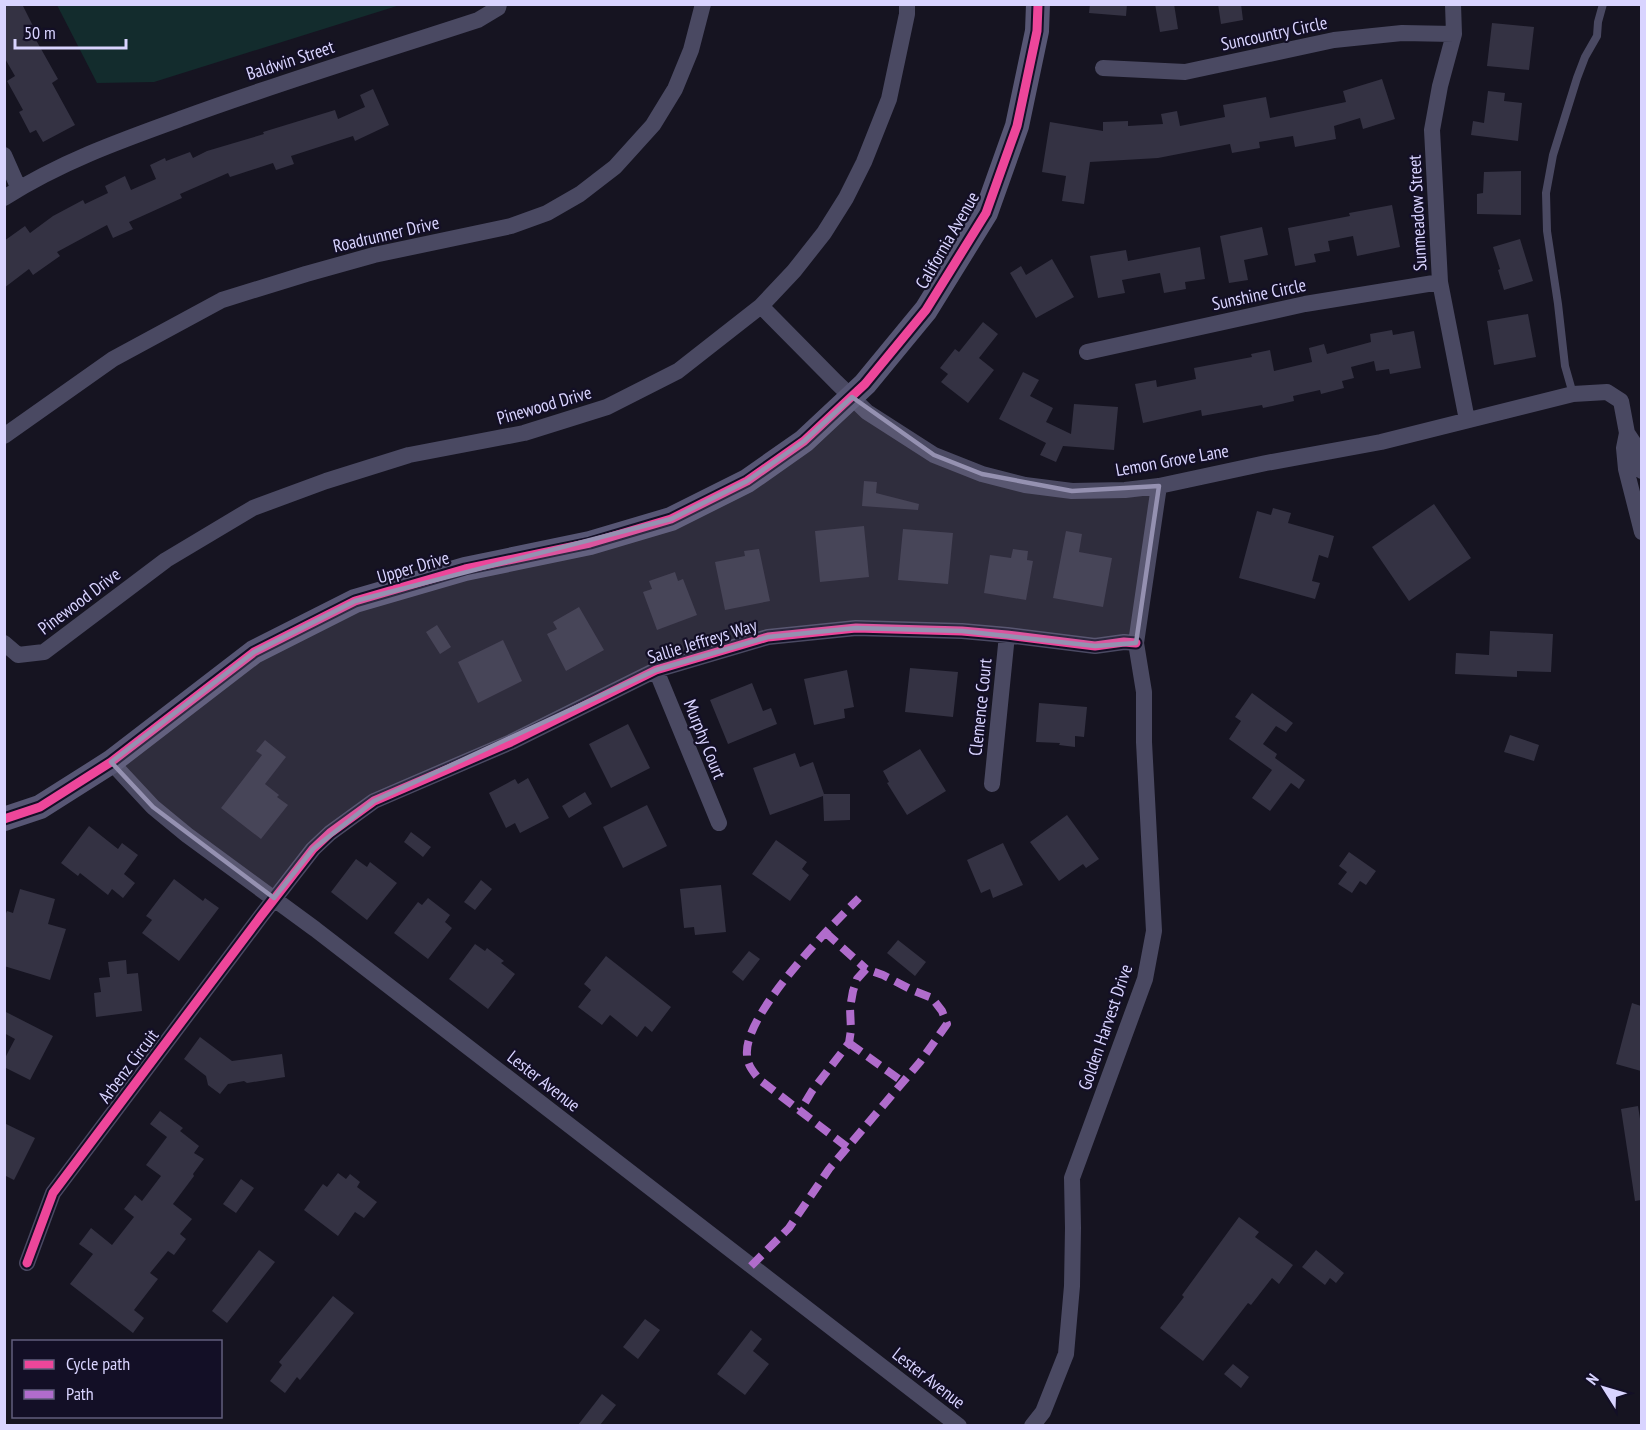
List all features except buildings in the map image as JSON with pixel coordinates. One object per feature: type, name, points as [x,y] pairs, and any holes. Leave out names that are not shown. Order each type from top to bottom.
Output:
[{"type":"main road","name":"California Avenue","points":[[852,398],[926,310],[986,213],[1017,126],[1037,31],[1038,4]]},
{"type":"main road","name":"Upper Drive","points":[[4,819],[40,807],[111,762],[254,652],[355,601],[465,569],[590,543],[670,519],[747,481],[804,441],[852,398]]},
{"type":"street","name":"Roadrunner Drive","points":[[4,436],[113,359],[222,300],[374,255],[511,226],[547,213],[579,194],[615,168],[653,125],[675,89],[691,50],[703,4]]},
{"type":"street","name":"Pinewood Drive","points":[[4,643],[18,655],[44,651],[166,560],[253,508],[326,481],[409,455],[524,433],[607,407],[678,371],[761,306],[794,271],[824,233],[846,198],[864,162],[889,99],[908,4]]},
{"type":"street","name":"Sunmeadow Street","points":[[1453,4],[1454,34],[1440,87],[1432,130],[1440,282],[1467,420]]},
{"type":"street","name":"Baldwin Street","points":[[4,198],[95,150],[256,91],[478,20],[498,6]]},
{"type":"street","name":"Suncountry Circle","points":[[1102,68],[1185,72],[1334,40],[1402,33],[1454,34]]},
{"type":"street","points":[[4,155],[19,189]]},
{"type":"street","name":"Sunshine Circle","points":[[1087,352],[1305,304],[1440,282]]},
{"type":"street","name":"Lemon Grove Lane","points":[[761,306],[868,413],[934,455],[982,474],[1025,485],[1072,491],[1125,490],[1159,486],[1381,442],[1573,394],[1607,392],[1622,401],[1627,433]]},
{"type":"street","points":[[1627,433],[1635,445],[1641,471]]},
{"type":"street","points":[[1627,433],[1624,448],[1626,469],[1641,532]]},
{"type":"street","name":"Golden Harvest Drive","points":[[1032,1425],[1043,1412],[1066,1354],[1072,1263],[1072,1178],[1145,979],[1154,931],[1144,742],[1144,692],[1136,643],[1159,486]]},
{"type":"street","name":"Sallie Jeffreys Way","points":[[274,898],[313,849],[330,833],[374,801],[511,742],[656,670],[768,637],[855,628],[1007,635],[1095,646],[1124,642],[1136,643]]},
{"type":"street","name":"Clemence Court","points":[[992,784],[1007,635]]},
{"type":"street","name":"Murphy Court","points":[[656,670],[719,823]]},
{"type":"street","name":"Lester Avenue","points":[[111,762],[153,807],[187,835],[274,898],[959,1425]]},
{"type":"street","name":"Arbenz Circuit","points":[[27,1263],[53,1193],[274,898]]},
{"type":"lane","points":[[1573,394],[1565,366],[1547,231],[1545,193],[1553,155],[1577,78],[1585,57],[1597,36],[1603,4]]},
{"type":"highlighted area","points":[[852,397],[934,455],[982,474],[1072,491],[1159,486],[1136,643],[1095,646],[962,631],[856,628],[768,637],[656,670],[374,801],[313,849],[274,898],[153,807],[111,762],[254,652],[355,601],[671,519],[747,481],[804,441]]},
{"type":"green space","points":[[57,5],[400,5],[154,82],[97,83]]},
{"type":"marked path","points":[[847,1147],[760,1080],[753,1072],[747,1055],[749,1038],[773,995],[810,950],[859,898]]},
{"type":"marked path","points":[[825,932],[866,969]]},
{"type":"marked path","points":[[751,1266],[789,1228],[829,1169],[920,1062],[947,1024],[942,1011],[932,998],[866,969],[857,979],[853,991],[849,1043],[812,1091],[800,1111]]},
{"type":"marked path","points":[[849,1043],[903,1082]]},
{"type":"cycle path","points":[[4,819],[40,807],[111,762],[254,652],[355,601],[465,569],[590,543],[671,519],[747,481],[804,441],[865,384],[926,310],[986,213],[1017,126],[1037,31],[1038,4]]},
{"type":"cycle path","points":[[27,1263],[53,1193],[261,916],[313,849],[330,833],[374,801],[511,742],[656,670],[768,637],[856,628],[962,631],[1095,646],[1124,642],[1136,643]]}]
